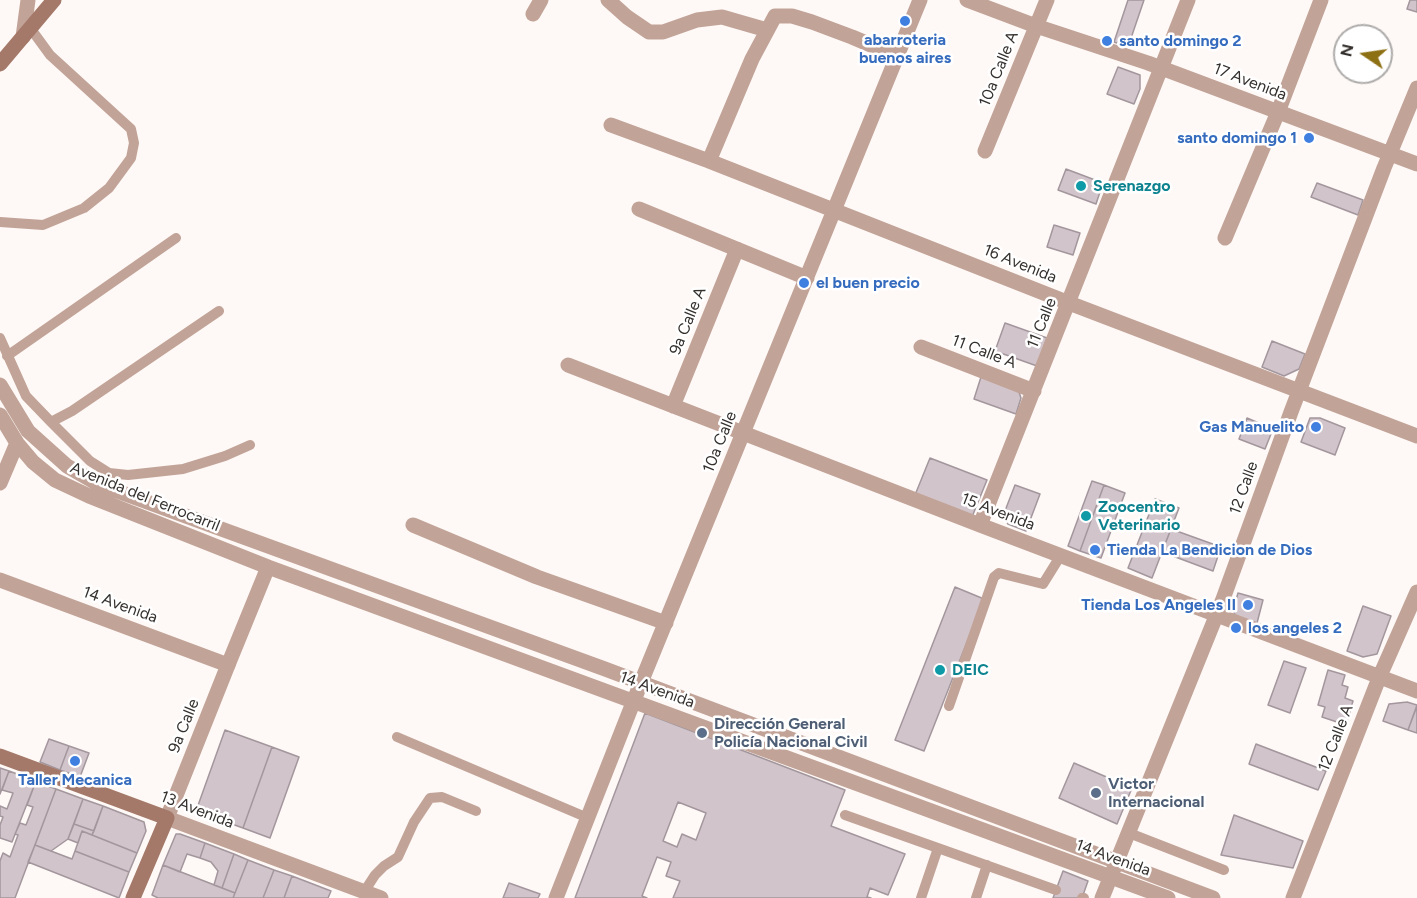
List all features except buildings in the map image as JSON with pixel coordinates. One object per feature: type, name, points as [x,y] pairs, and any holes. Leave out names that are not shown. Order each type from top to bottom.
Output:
[{"type":"main road","points":[[0,64],[54,0]]},
{"type":"main road","name":"13 Avenida","points":[[0,756],[167,818]]},
{"type":"main road","name":"9a Calle","points":[[133,898],[167,818]]},
{"type":"street","points":[[27,33],[28,0]]},
{"type":"street","points":[[608,0],[649,32],[663,32],[697,20],[722,17],[767,30]]},
{"type":"street","name":"10a Calle","points":[[556,898],[920,0]]},
{"type":"street","name":"17 Avenida","points":[[967,0],[1036,26],[1162,68],[1417,164]]},
{"type":"street","name":"10a Calle A","points":[[985,151],[1047,0]]},
{"type":"street","name":"11 Calle","points":[[980,525],[1188,0]]},
{"type":"street","points":[[1225,238],[1322,0]]},
{"type":"street","points":[[709,161],[775,16],[792,16],[812,22],[897,56]]},
{"type":"street","name":"12 Calle","points":[[1102,898],[1216,615],[1389,154],[1417,88]]},
{"type":"street","name":"16 Avenida","points":[[611,125],[1417,436]]},
{"type":"street","points":[[639,209],[807,278]]},
{"type":"street","name":"9a Calle A","points":[[673,406],[737,249]]},
{"type":"street","name":"11 Calle A","points":[[921,347],[1034,391]]},
{"type":"street","name":"15 Avenida","points":[[568,365],[1417,691]]},
{"type":"street","name":"14 Avenida","points":[[0,385],[28,431],[67,466],[98,484],[1214,898]]},
{"type":"street","name":"Avenida del Ferrocarril","points":[[0,415],[17,443],[33,462],[56,480],[89,496],[268,567]]},
{"type":"street","points":[[0,483],[17,443]]},
{"type":"street","points":[[413,525],[537,577],[666,623]]},
{"type":"street","name":"14 Avenida","points":[[268,567],[1168,898]]},
{"type":"street","name":"9a Calle","points":[[167,818],[268,567]]},
{"type":"street","name":"14 Avenida","points":[[0,580],[228,665]]},
{"type":"street","name":"12 Calle A","points":[[1293,898],[1379,678],[1417,592]]},
{"type":"street","name":"13 Avenida","points":[[167,818],[381,898]]},
{"type":"lane","points":[[0,222],[43,225],[84,208],[109,188],[131,158],[133,151],[131,129],[27,33]]},
{"type":"lane","points":[[7,356],[176,238]]},
{"type":"lane","points":[[51,422],[72,411],[219,311]]},
{"type":"lane","points":[[0,338],[26,396],[90,461],[109,472],[128,475],[183,469],[225,456],[250,445]]},
{"type":"lane","points":[[949,706],[994,577],[999,573],[1043,584],[1061,555]]},
{"type":"lane","points":[[397,738],[588,818]]},
{"type":"lane","points":[[364,892],[375,875],[398,857],[414,822],[430,798],[442,797],[476,811]]},
{"type":"lane","points":[[845,815],[1056,890]]},
{"type":"lane","points":[[1128,833],[1224,870]]},
{"type":"lane","points":[[921,898],[938,848]]},
{"type":"lane","points":[[976,898],[987,865]]},
{"type":"place","name":"abarroteria buenos aires","points":[[905,21]]},
{"type":"place","name":"santo domingo 2","points":[[1107,41]]},
{"type":"place","name":"santo domingo 1","points":[[1309,138]]},
{"type":"place","name":"Serenazgo","points":[[1081,186]]},
{"type":"place","name":"el buen precio","points":[[804,283]]},
{"type":"place","name":"Gas Manuelito","points":[[1316,427]]},
{"type":"place","name":"Zoocentro Veterinario","points":[[1086,516]]},
{"type":"place","name":"Tienda La Bendicion de Dios","points":[[1095,550]]},
{"type":"place","name":"Tienda Los Angeles II","points":[[1248,605]]},
{"type":"place","name":"los angeles 2","points":[[1236,628]]},
{"type":"place","name":"DEIC","points":[[940,670]]},
{"type":"place","name":"Dirección General Policía Nacional Civil","points":[[702,733]]},
{"type":"place","name":"Taller Mecanica","points":[[75,761]]},
{"type":"place","name":"Victor Internacional","points":[[1096,793]]}]
